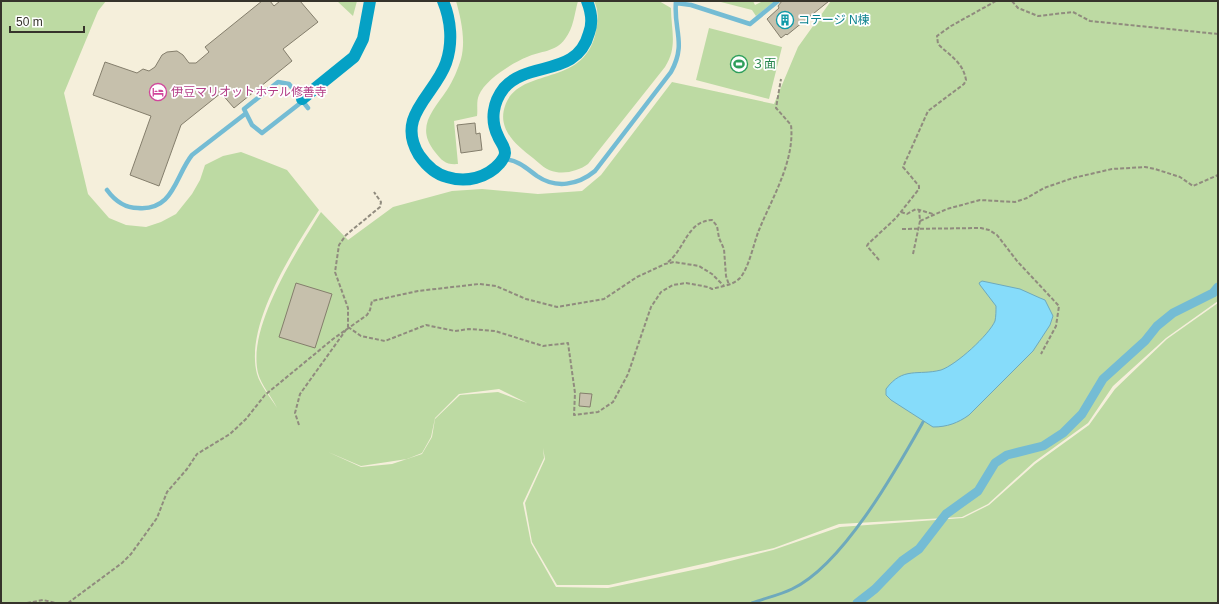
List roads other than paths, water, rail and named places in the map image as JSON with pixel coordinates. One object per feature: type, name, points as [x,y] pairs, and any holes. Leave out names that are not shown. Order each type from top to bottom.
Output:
[{"type":"street","points":[[304,103],[354,57],[363,39],[370,1]]},
{"type":"street","points":[[443,1],[450,29],[449,53],[440,77],[423,99],[414,116],[412,134],[414,144],[420,156],[429,167],[445,177],[463,180],[481,176],[497,166],[503,159],[504,148],[498,138],[494,123],[497,100],[505,87],[517,78],[564,63],[580,52],[587,41],[591,29],[591,17],[587,1]]},
{"type":"street","points":[[857,603],[875,589],[902,561],[919,548],[946,514],[978,491],[995,463],[1007,455],[1043,446],[1063,432],[1082,414],[1092,400],[1103,379],[1145,341],[1157,326],[1173,313],[1213,293],[1218,287]]},
{"type":"lane","points":[[503,159],[518,162],[545,180],[558,183],[580,181],[594,171],[671,72],[678,60],[679,39],[676,2],[691,5],[750,24],[778,1]]},
{"type":"lane","points":[[278,82],[289,84],[304,103],[262,133],[252,125],[245,114],[244,109],[278,82]]},
{"type":"lane","points":[[107,190],[120,202],[130,207],[142,209],[159,204],[172,192],[179,181],[186,163],[192,155],[245,114]]},
{"type":"water","points":[[982,281],[1020,289],[1045,300],[1053,316],[1050,325],[1033,351],[969,415],[952,424],[933,427],[891,400],[886,395],[886,389],[892,382],[905,374],[933,372],[947,367],[963,356],[986,334],[995,321],[996,306],[980,285],[979,283]]},
{"type":"waterway","points":[[752,603],[792,589],[811,577],[830,560],[849,538],[883,490],[923,422]]},
{"type":"place","name":"コテージ N棟","points":[[785,20]]},
{"type":"place","name":"３面","points":[[739,64]]},
{"type":"place","name":"伊豆マリオットホテル修善寺","points":[[158,92]]}]
